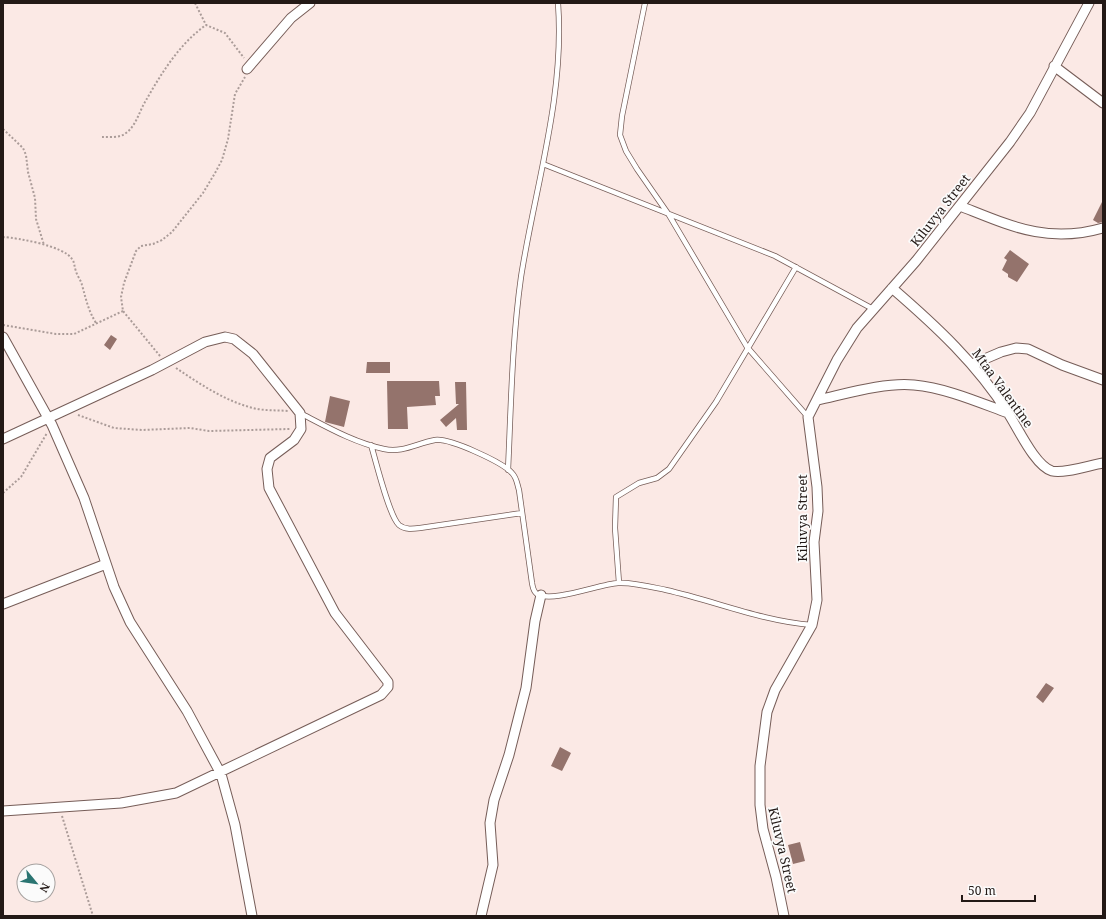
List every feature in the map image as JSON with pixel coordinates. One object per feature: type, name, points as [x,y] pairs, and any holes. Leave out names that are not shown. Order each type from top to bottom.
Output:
[{"type":"street","points":[[247,69],[291,18],[310,3]]},
{"type":"street","name":"Kiluvya Street","points":[[784,916],[776,877],[763,829],[760,805],[762,738],[767,712],[776,690],[812,625],[817,600],[814,542],[818,511],[817,488],[808,417],[837,360],[857,328],[960,206],[1030,113],[1089,3]]},
{"type":"street","points":[[1054,66],[1103,103]]},
{"type":"street","points":[[960,206],[1016,227],[1038,233],[1059,236],[1079,234],[1103,228]]},
{"type":"street","name":"Mtaa Valentine","points":[[892,288],[937,326],[973,364],[1008,413],[1037,458],[1051,470],[1059,471],[1103,463]]},
{"type":"street","points":[[3,337],[50,421],[84,498],[114,587],[130,622],[187,711],[221,774],[235,825],[252,916]]},
{"type":"street","points":[[3,439],[50,421],[63,409],[166,362],[205,342],[225,337],[234,339],[253,354],[300,413],[301,429],[294,440],[270,458],[267,469],[269,488],[335,613],[388,682],[388,687],[381,695],[221,774],[176,794],[121,803],[3,811]]},
{"type":"street","points":[[973,364],[1001,352],[1016,348],[1028,349],[1062,365],[1103,380]]},
{"type":"street","points":[[817,400],[872,388],[912,385],[935,388],[1008,413]]},
{"type":"street","points":[[3,604],[106,564]]},
{"type":"street","points":[[481,916],[493,865],[490,823],[494,800],[509,755],[526,688],[535,621],[541,595]]},
{"type":"lane","points":[[508,470],[521,279],[543,164],[559,64],[561,33],[558,3]]},
{"type":"lane","points":[[645,3],[620,135],[633,163],[669,215],[747,347],[808,417]]},
{"type":"lane","points":[[543,164],[768,254],[796,267],[873,309]]},
{"type":"lane","points":[[619,583],[615,528],[616,497],[639,483],[657,478],[669,469],[716,402],[747,347],[796,267]]},
{"type":"lane","points":[[300,413],[332,430],[371,445],[395,450],[405,450],[435,440],[446,442],[471,450],[508,470],[516,480],[533,590],[541,595],[548,596],[570,594],[619,583],[652,587],[684,594],[791,624],[812,625]]},
{"type":"lane","points":[[371,445],[390,507],[395,521],[400,527],[408,529],[420,528],[522,513]]},
{"type":"path","points":[[195,3],[206,25],[225,33],[244,57],[247,69],[242,84],[235,94],[228,139],[222,160],[203,193],[172,232],[162,240],[153,244],[141,246],[136,251],[121,297],[123,311],[136,330],[166,362],[208,389],[240,404],[255,408],[300,413]]},
{"type":"path","points":[[102,137],[122,136],[128,132],[133,126],[153,87],[178,52],[192,35],[206,25]]},
{"type":"path","points":[[3,39],[3,79]]},
{"type":"path","points":[[3,130],[23,148],[26,155],[28,172],[35,198],[36,219],[44,245]]},
{"type":"path","points":[[3,237],[24,239],[44,245],[69,256],[73,260],[88,310],[96,323]]},
{"type":"path","points":[[3,325],[56,334],[74,334],[123,311]]},
{"type":"path","points":[[63,409],[114,428],[142,430],[190,428],[209,432],[274,428],[301,429]]},
{"type":"path","points":[[3,493],[21,477],[50,421]]},
{"type":"path","points":[[59,807],[93,916]]},
{"type":"building","points":[[1103,200],[1103,222],[1098,223],[1093,220]]},
{"type":"building","points":[[1010,250],[1029,264],[1017,282],[1008,277],[1008,274],[1002,270],[1007,260],[1004,258]]},
{"type":"building","points":[[111,335],[117,339],[110,350],[104,345]]},
{"type":"building","points":[[367,362],[390,362],[390,373],[366,373]]},
{"type":"building","points":[[387,381],[439,381],[440,396],[435,396],[436,405],[407,407],[408,429],[388,429]]},
{"type":"building","points":[[455,382],[466,382],[467,430],[457,430],[456,418],[446,427],[440,420],[459,404],[456,404]]},
{"type":"building","points":[[330,396],[350,401],[344,427],[325,422]]},
{"type":"building","points":[[1046,683],[1054,688],[1043,703],[1036,697]]},
{"type":"building","points":[[560,747],[571,753],[562,771],[551,766]]},
{"type":"building","points":[[800,842],[805,861],[793,864],[788,845]]}]
